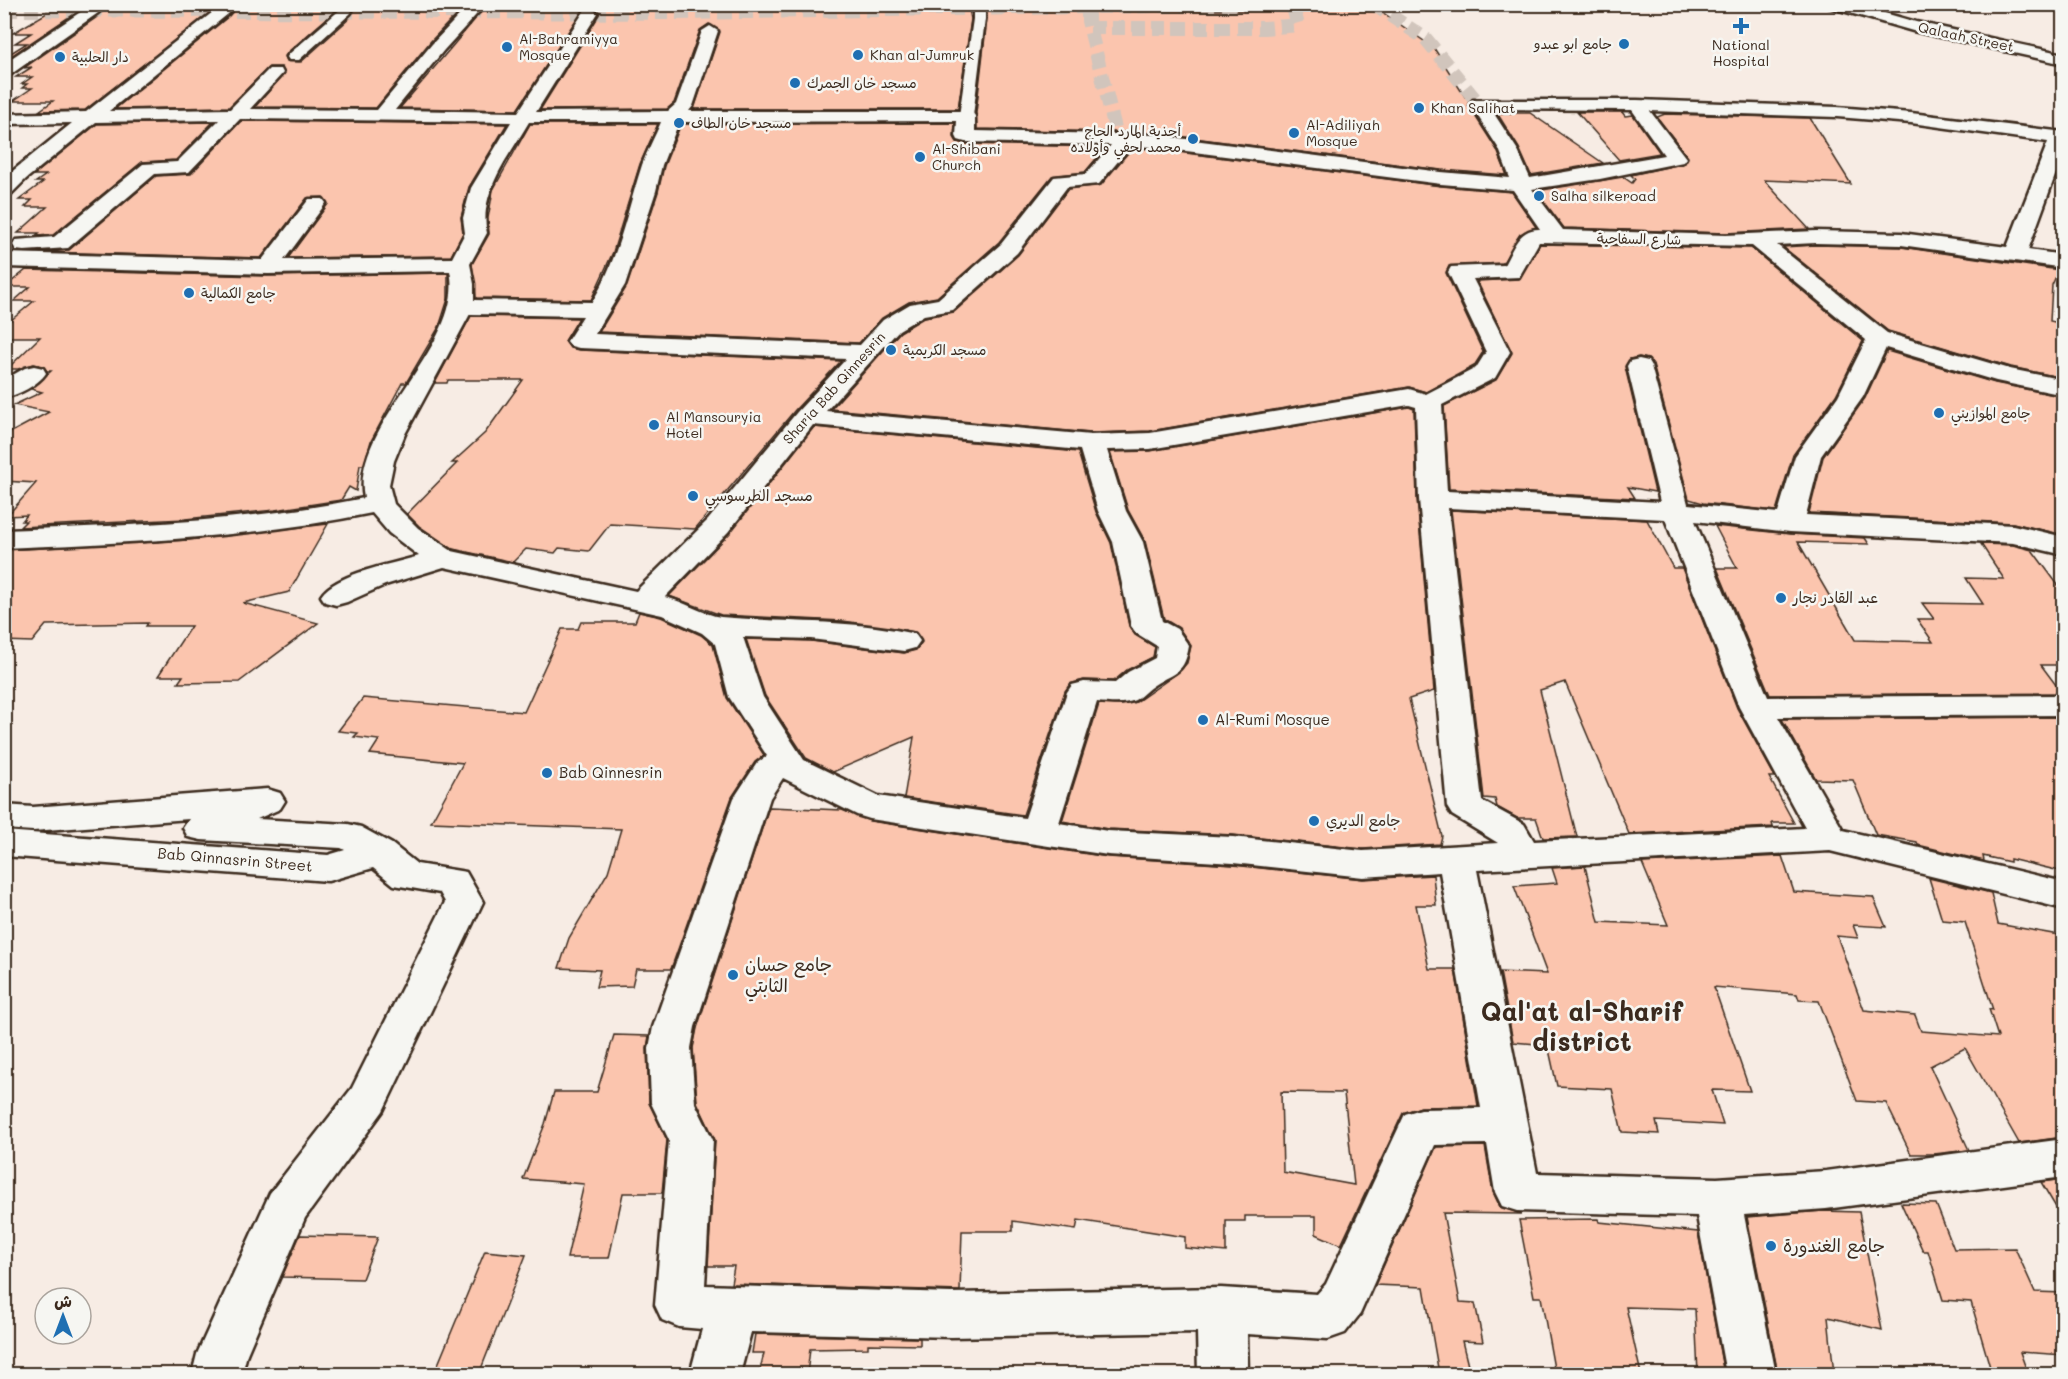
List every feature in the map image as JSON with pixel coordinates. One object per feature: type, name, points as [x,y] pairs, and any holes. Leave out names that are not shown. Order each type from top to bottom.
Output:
[{"type":"street","points":[[382,115],[438,47],[479,4]]},
{"type":"street","points":[[976,4],[979,9],[979,20],[965,136],[1155,141],[1441,178],[1520,185],[1600,173],[1676,158],[1636,105]]},
{"type":"street","name":"Qalaah Street","points":[[1834,4],[1913,26],[2064,58]]},
{"type":"street","points":[[4,71],[93,10]]},
{"type":"street","points":[[4,190],[89,117],[223,10]]},
{"type":"street","points":[[294,57],[346,11]]},
{"type":"street","points":[[590,13],[523,117],[481,188],[473,218],[476,233],[459,264],[465,288],[461,307],[386,443],[375,486],[379,503],[411,538],[442,558],[671,608],[713,626],[730,642],[746,697],[792,768],[870,807],[1108,843],[1233,850],[1363,864],[1830,839],[2064,896]]},
{"type":"street","points":[[710,31],[684,106],[672,117],[652,165],[646,191],[614,285],[579,341],[864,352]]},
{"type":"street","points":[[4,246],[60,243],[150,168],[182,168],[275,73]]},
{"type":"street","points":[[1558,237],[1534,208],[1520,185],[1520,177],[1508,149],[1479,104],[1636,105],[1873,114],[2062,138],[2014,255]]},
{"type":"street","points":[[4,119],[236,114],[523,117],[966,116]]},
{"type":"street","name":"Sharia Bab Qinnesrin","points":[[642,603],[718,525],[806,417],[891,325],[918,309],[945,305],[1009,248],[1061,181],[1092,180],[1125,141]]},
{"type":"street","points":[[15,153],[46,153]]},
{"type":"street","points":[[268,267],[316,203]]},
{"type":"street","name":"شارع السفاحية","points":[[1429,402],[1486,373],[1498,352],[1459,272],[1511,272],[1529,239],[1534,235],[1757,240],[1816,237],[1901,239],[2064,262]]},
{"type":"street","points":[[1757,240],[1879,338],[1942,359],[2063,388],[2064,393]]},
{"type":"street","points":[[4,260],[268,267],[459,264]]},
{"type":"street","points":[[461,307],[599,309]]},
{"type":"street","points":[[1790,523],[1808,456],[1851,397],[1879,338]]},
{"type":"street","points":[[1639,366],[1676,512],[1756,707],[1830,839]]},
{"type":"street","points":[[4,370],[34,373],[4,391]]},
{"type":"street","points":[[806,417],[1091,442],[1150,441],[1409,397],[1429,402],[1432,499],[1465,807],[1512,833],[1522,854]]},
{"type":"street","points":[[1038,832],[1084,692],[1123,693],[1140,679],[1170,663],[1173,646],[1166,636],[1148,626],[1128,542],[1112,512],[1091,442]]},
{"type":"street","points":[[1432,499],[1676,512],[1790,523],[2013,534],[2064,546]]},
{"type":"street","points":[[4,539],[135,534],[214,527],[317,516],[379,503]]},
{"type":"street","points":[[336,596],[358,583],[408,570],[442,558]]},
{"type":"street","points":[[713,626],[811,630],[904,642]]},
{"type":"street","points":[[1756,707],[2064,705]]},
{"type":"street","points":[[787,758],[769,771],[752,798],[674,1027],[670,1048],[673,1103],[692,1140],[679,1305],[732,1310],[951,1315],[1221,1310],[1328,1317],[1342,1299],[1421,1127],[1506,1126]]},
{"type":"street","name":"Bab Qinnasrin Street","points":[[4,817],[33,819],[267,801],[201,828],[348,836],[379,853]]},
{"type":"street","name":"Bab Qinnasrin Street","points":[[4,843],[328,868],[379,853]]},
{"type":"street","points":[[217,1374],[222,1354],[286,1207],[368,1099],[464,902],[453,881],[407,876],[379,853]]},
{"type":"street","points":[[1455,858],[1518,1192],[1717,1197],[1826,1190],[2064,1158]]},
{"type":"street","points":[[1717,1197],[1750,1374]]},
{"type":"street","points":[[715,1374],[732,1310]]},
{"type":"street","points":[[1221,1310],[1223,1374]]},
{"type":"building","points":[[62,4],[88,4],[11,56],[6,56],[27,43],[15,43],[31,33],[13,33]]},
{"type":"building","points":[[98,4],[221,4],[85,110],[39,111],[53,101],[13,101],[32,88],[22,88],[27,84],[22,84],[32,77],[16,77],[32,67],[24,68],[100,15],[103,10]]},
{"type":"building","points":[[225,4],[466,4],[430,42],[376,108],[255,107],[285,73],[281,67],[269,67],[229,107],[115,109],[233,11]],"holes":[[[347,5],[354,10],[352,16],[301,62],[287,61],[285,56],[288,52],[341,6]]]},
{"type":"building","points":[[488,4],[655,4],[653,8],[766,4],[968,4],[971,19],[958,109],[694,109],[720,32],[709,24],[700,30],[674,103],[667,109],[540,110],[600,14],[599,11],[589,6],[583,9],[517,110],[400,108]]},
{"type":"building","points":[[986,4],[1187,4],[1189,10],[1265,10],[1265,8],[1285,6],[1365,6],[1367,10],[1379,10],[1434,48],[1465,97],[1470,100],[1468,105],[1497,150],[1507,175],[1441,170],[1155,133],[977,129],[976,113],[987,19]]},
{"type":"building","points":[[1577,112],[1622,112],[1625,116],[1633,115],[1660,153],[1619,160]]},
{"type":"building","points":[[1497,113],[1530,113],[1603,163],[1531,175],[1519,148]]},
{"type":"building","points":[[1665,114],[1810,118],[1851,184],[1764,180],[1809,229],[1726,233],[1564,228],[1536,191],[1623,177],[1632,183],[1635,179],[1631,175],[1685,163],[1688,157],[1657,117]]},
{"type":"building","points":[[241,121],[507,124],[469,187],[461,217],[463,233],[451,256],[288,258],[328,204],[323,197],[307,198],[261,258],[45,252],[69,250],[156,176],[191,174]]},
{"type":"building","points":[[213,122],[176,160],[142,162],[53,235],[35,236],[39,233],[18,233],[47,207],[25,207],[32,200],[19,200],[43,182],[36,182],[46,175],[34,175],[97,124]]},
{"type":"building","points":[[955,123],[954,137],[957,142],[965,144],[1106,147],[1085,172],[1052,176],[999,242],[937,297],[909,302],[882,318],[859,343],[599,332],[627,286],[658,192],[664,166],[681,124]]},
{"type":"building","points":[[530,124],[658,124],[640,164],[613,252],[591,300],[476,298],[472,264],[489,234],[488,218],[493,190]]},
{"type":"building","points":[[1132,148],[1155,149],[1441,186],[1512,192],[1536,227],[1520,234],[1503,263],[1449,266],[1446,273],[1483,352],[1474,366],[1426,392],[1409,387],[1150,431],[1091,433],[831,409],[900,332],[925,317],[954,312],[1018,255],[1068,189],[1101,185]]},
{"type":"building","points":[[1540,244],[1751,248],[1863,341],[1836,395],[1793,455],[1776,511],[1703,503],[1689,499],[1653,365],[1648,359],[1639,357],[1630,359],[1625,367],[1655,492],[1628,487],[1635,498],[1449,489],[1444,406],[1496,380],[1512,353],[1477,281],[1519,279]]},
{"type":"building","points":[[1816,245],[1901,247],[2059,270],[2052,285],[2050,321],[2064,324],[2064,348],[2057,365],[2064,367],[2064,378],[2011,367],[1888,331],[1783,247]]},
{"type":"building","points":[[26,270],[268,276],[448,273],[448,299],[439,327],[406,383],[402,383],[371,441],[364,465],[360,465],[356,491],[349,487],[341,500],[275,510],[185,519],[20,527],[26,521],[22,521],[27,515],[7,516],[36,483],[4,481],[4,436],[49,412],[14,405],[42,392],[31,389],[51,371],[34,364],[18,369],[7,369],[40,337],[4,337],[4,326],[34,301],[14,301],[30,287],[5,287]]},
{"type":"building","points":[[471,316],[579,318],[565,341],[570,348],[579,350],[841,361],[795,410],[695,529],[610,524],[589,551],[559,548],[555,553],[526,549],[513,562],[453,549],[419,526],[407,514],[457,463],[452,463],[485,433],[523,380],[448,380],[447,383],[435,383]]},
{"type":"building","points":[[1887,351],[1995,383],[2064,397],[2064,409],[2061,409],[2064,535],[2013,523],[1809,513],[1823,457],[1865,398]]},
{"type":"building","points":[[1409,407],[1414,409],[1417,499],[1434,691],[1409,699],[1442,836],[1440,844],[1363,849],[1233,835],[1108,829],[1062,821],[1099,704],[1121,705],[1136,702],[1179,672],[1187,663],[1191,646],[1179,628],[1164,619],[1145,541],[1128,510],[1110,452],[1150,451]]},
{"type":"building","points":[[814,427],[1078,452],[1096,512],[1111,543],[1129,626],[1135,635],[1155,647],[1153,657],[1127,670],[1114,681],[1084,680],[1070,684],[1065,691],[1023,815],[904,798],[914,737],[833,772],[806,758],[765,696],[746,639],[811,641],[904,653],[916,650],[922,642],[915,632],[843,621],[721,615],[669,596],[730,533]]},
{"type":"building","points":[[1451,510],[1647,520],[1673,568],[1682,568],[1737,708],[1775,777],[1769,777],[1794,823],[1772,823],[1773,827],[1629,834],[1565,682],[1540,690],[1577,837],[1543,838],[1536,818],[1517,818],[1497,807],[1495,799],[1484,798]]},
{"type":"building","points":[[328,524],[289,592],[243,603],[318,623],[239,682],[178,683],[183,676],[158,676],[191,626],[146,626],[148,623],[46,625],[32,642],[4,641],[4,550],[189,540]]},
{"type":"building","points":[[1715,526],[1790,534],[1865,538],[1869,544],[1798,542],[1855,640],[1933,642],[1917,619],[1934,619],[1922,603],[1983,604],[1966,578],[2004,579],[1981,544],[2013,545],[2032,550],[2064,593],[2064,665],[2041,665],[2062,693],[1770,695],[1717,568],[1737,568]]},
{"type":"building","points":[[639,612],[661,617],[701,635],[713,645],[727,698],[764,755],[755,762],[732,797],[671,969],[636,969],[632,986],[596,987],[600,970],[559,968],[569,938],[608,872],[621,829],[431,822],[463,763],[370,754],[379,740],[354,737],[358,733],[338,731],[363,698],[524,712],[562,629],[578,629],[581,622],[635,622]]},
{"type":"building","points":[[2064,717],[2064,872],[2010,859],[2010,862],[1983,856],[1984,861],[1918,845],[1917,842],[1876,835],[1853,780],[1816,779],[1782,719]]},
{"type":"building","points":[[769,807],[842,810],[870,821],[1108,857],[1233,865],[1363,879],[1433,875],[1436,905],[1416,905],[1429,969],[1455,969],[1478,1106],[1421,1107],[1403,1113],[1341,1245],[1316,1234],[1316,1216],[1245,1216],[1245,1221],[1226,1221],[1226,1252],[1185,1248],[1185,1237],[1078,1220],[1076,1230],[1013,1221],[1013,1231],[962,1231],[960,1291],[731,1284],[734,1266],[708,1266],[715,1140],[697,1102],[693,1048],[697,1028]],"holes":[[[1281,1092],[1344,1093],[1354,1185],[1283,1172]]]},
{"type":"building","points":[[1782,856],[1794,892],[1873,897],[1886,927],[1853,925],[1858,938],[1837,936],[1864,1010],[1915,1015],[1921,1031],[1998,1037],[1989,1009],[1993,1010],[1965,922],[1942,920],[1929,878],[1991,893],[1998,924],[2064,936],[2064,1137],[2019,1143],[1965,1048],[1930,1066],[1969,1150],[1911,1154],[1886,1103],[1857,1101],[1819,1001],[1799,1000],[1797,994],[1714,987],[1750,1091],[1712,1090],[1723,1125],[1656,1121],[1659,1134],[1622,1132],[1612,1089],[1557,1086],[1548,1045],[1513,1042],[1500,972],[1547,974],[1514,886],[1557,883],[1552,868],[1585,866],[1599,922],[1668,925],[1642,863]]},
{"type":"building","points":[[614,1035],[649,1036],[647,1048],[649,1103],[667,1140],[662,1193],[623,1193],[609,1258],[567,1258],[584,1184],[523,1179],[545,1124],[554,1092],[597,1092]]},
{"type":"building","points":[[1485,1146],[1493,1192],[1500,1207],[1522,1214],[1443,1213],[1460,1302],[1475,1303],[1483,1342],[1462,1341],[1470,1374],[1439,1374],[1424,1287],[1375,1285],[1436,1147]]},
{"type":"building","points":[[2064,1179],[2064,1221],[2041,1182]]},
{"type":"building","points":[[1901,1203],[1936,1204],[1954,1249],[2015,1248],[2035,1292],[2064,1293],[2064,1355],[2020,1352],[2028,1374],[1992,1374],[1971,1302],[1943,1300],[1928,1251],[1923,1251]]},
{"type":"building","points":[[1823,1211],[1859,1212],[1882,1330],[1828,1317],[1834,1374],[1778,1374],[1747,1217]]},
{"type":"building","points":[[1598,1219],[1599,1222],[1698,1232],[1724,1374],[1698,1374],[1695,1309],[1626,1307],[1641,1374],[1555,1374],[1541,1297],[1534,1297],[1519,1220]]},
{"type":"building","points":[[300,1235],[378,1237],[362,1279],[282,1277]]},
{"type":"building","points":[[485,1251],[526,1255],[479,1374],[434,1374]]},
{"type":"building","points":[[755,1334],[920,1338],[920,1345],[868,1344],[868,1348],[810,1349],[807,1374],[759,1374],[764,1353],[752,1353]]},
{"type":"tunnel","points":[[4,10],[678,13],[1288,4]]},
{"type":"tunnel","points":[[1090,28],[1265,28],[1298,25],[1292,4]]},
{"type":"tunnel","points":[[1373,4],[1426,39],[1479,104]]},
{"type":"tunnel","points":[[1088,12],[1088,21],[1118,140]]},
{"type":"place","name":"National Hospital","points":[[1741,26]]},
{"type":"place","name":"جامع ابو عبدو","points":[[1624,44]]},
{"type":"place","name":"Al-Bahramiyya Mosque","points":[[507,47]]},
{"type":"place","name":"Khan al-Jumruk","points":[[858,55]]},
{"type":"place","name":"دار الحلبية","points":[[60,57]]},
{"type":"place","name":"مسجد خان الجمرك","points":[[795,83]]},
{"type":"place","name":"Khan Salihat","points":[[1419,108]]},
{"type":"place","name":"مسجد خان الطاف","points":[[679,123]]},
{"type":"place","name":"Al-Adiliyah Mosque","points":[[1294,133]]},
{"type":"place","name":"أحذية المارد الحاج محمد لحفي وأولاده","points":[[1193,139]]},
{"type":"place","name":"Al-Shibani Church","points":[[920,157]]},
{"type":"place","name":"Salha silkeroad","points":[[1539,196]]},
{"type":"place","name":"جامع الكمالية","points":[[189,293]]},
{"type":"place","name":"مسجد الكريمية","points":[[891,350]]},
{"type":"place","name":"جامع الموازيني","points":[[1939,413]]},
{"type":"place","name":"Al Mansouryia Hotel","points":[[654,425]]},
{"type":"place","name":"مسجد الطرسوسي","points":[[693,496]]},
{"type":"place","name":"عبد القادر نجار","points":[[1781,598]]},
{"type":"place","name":"Al-Rumi Mosque","points":[[1203,720]]},
{"type":"place","name":"Bab Qinnesrin","points":[[547,773]]},
{"type":"place","name":"جامع الديري","points":[[1314,821]]},
{"type":"place","name":"جامع حسان الثابتي","points":[[733,975]]},
{"type":"place","name":"جامع الغندورة","points":[[1771,1246]]},
{"type":"district","name":"Qal'at al-Sharif district","points":[[1582,1027]]}]
